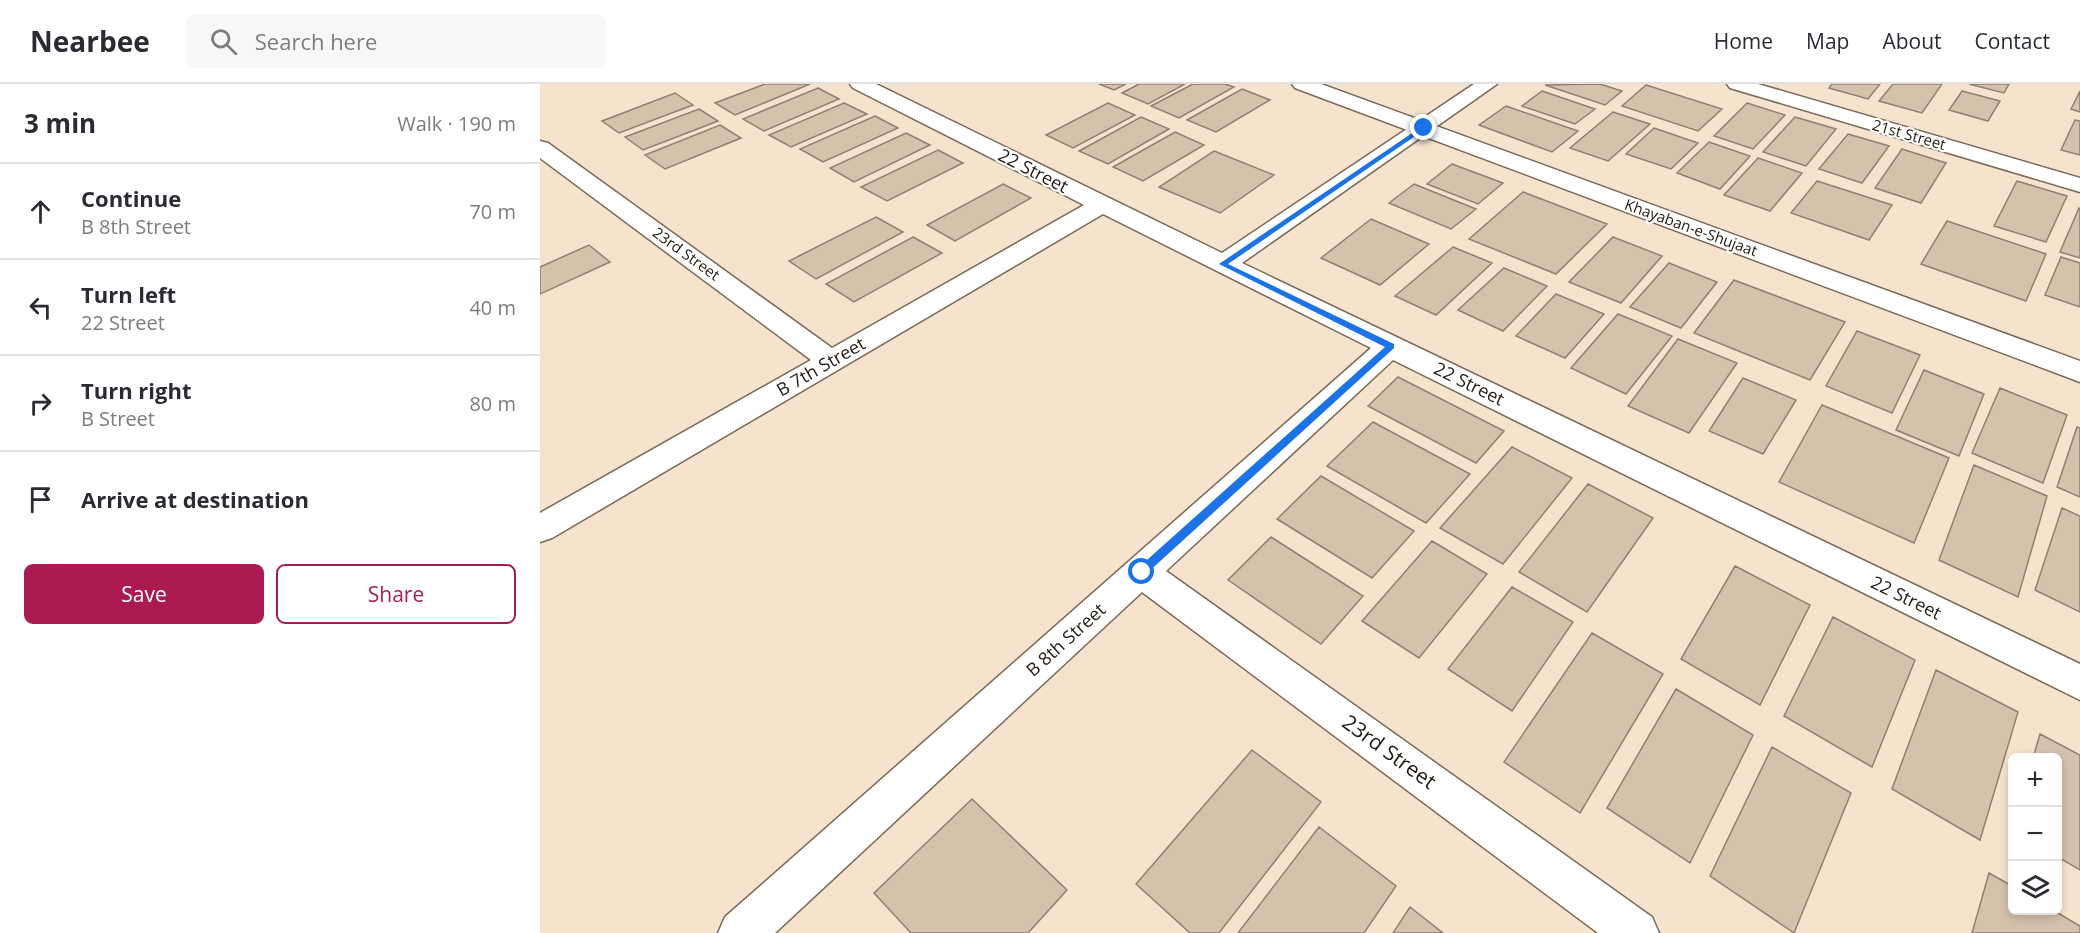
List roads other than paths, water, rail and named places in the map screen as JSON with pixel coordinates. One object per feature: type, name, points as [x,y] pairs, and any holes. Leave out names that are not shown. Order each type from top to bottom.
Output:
[{"type":"street","name":"22 Street","points":[[860,84],[1102,205],[2080,683]]},
{"type":"street","name":"Khayaban-e-Shujaat","points":[[1302,84],[1431,123],[2080,349]]},
{"type":"street","name":"Khayaban-e-Shujaat","points":[[1342,84],[1431,123],[2080,372]]},
{"type":"street","points":[[1223,264],[1487,84]]},
{"type":"street","name":"21st Street","points":[[1737,84],[2080,185]]},
{"type":"street","name":"23rd Street","points":[[540,148],[831,361]]},
{"type":"street","name":"B 7th Street","points":[[540,529],[1102,205]]},
{"type":"street","name":"B 8th Street","points":[[741,933],[1391,346]]},
{"type":"street","name":"23rd Street","points":[[1142,572],[1636,933]]}]
